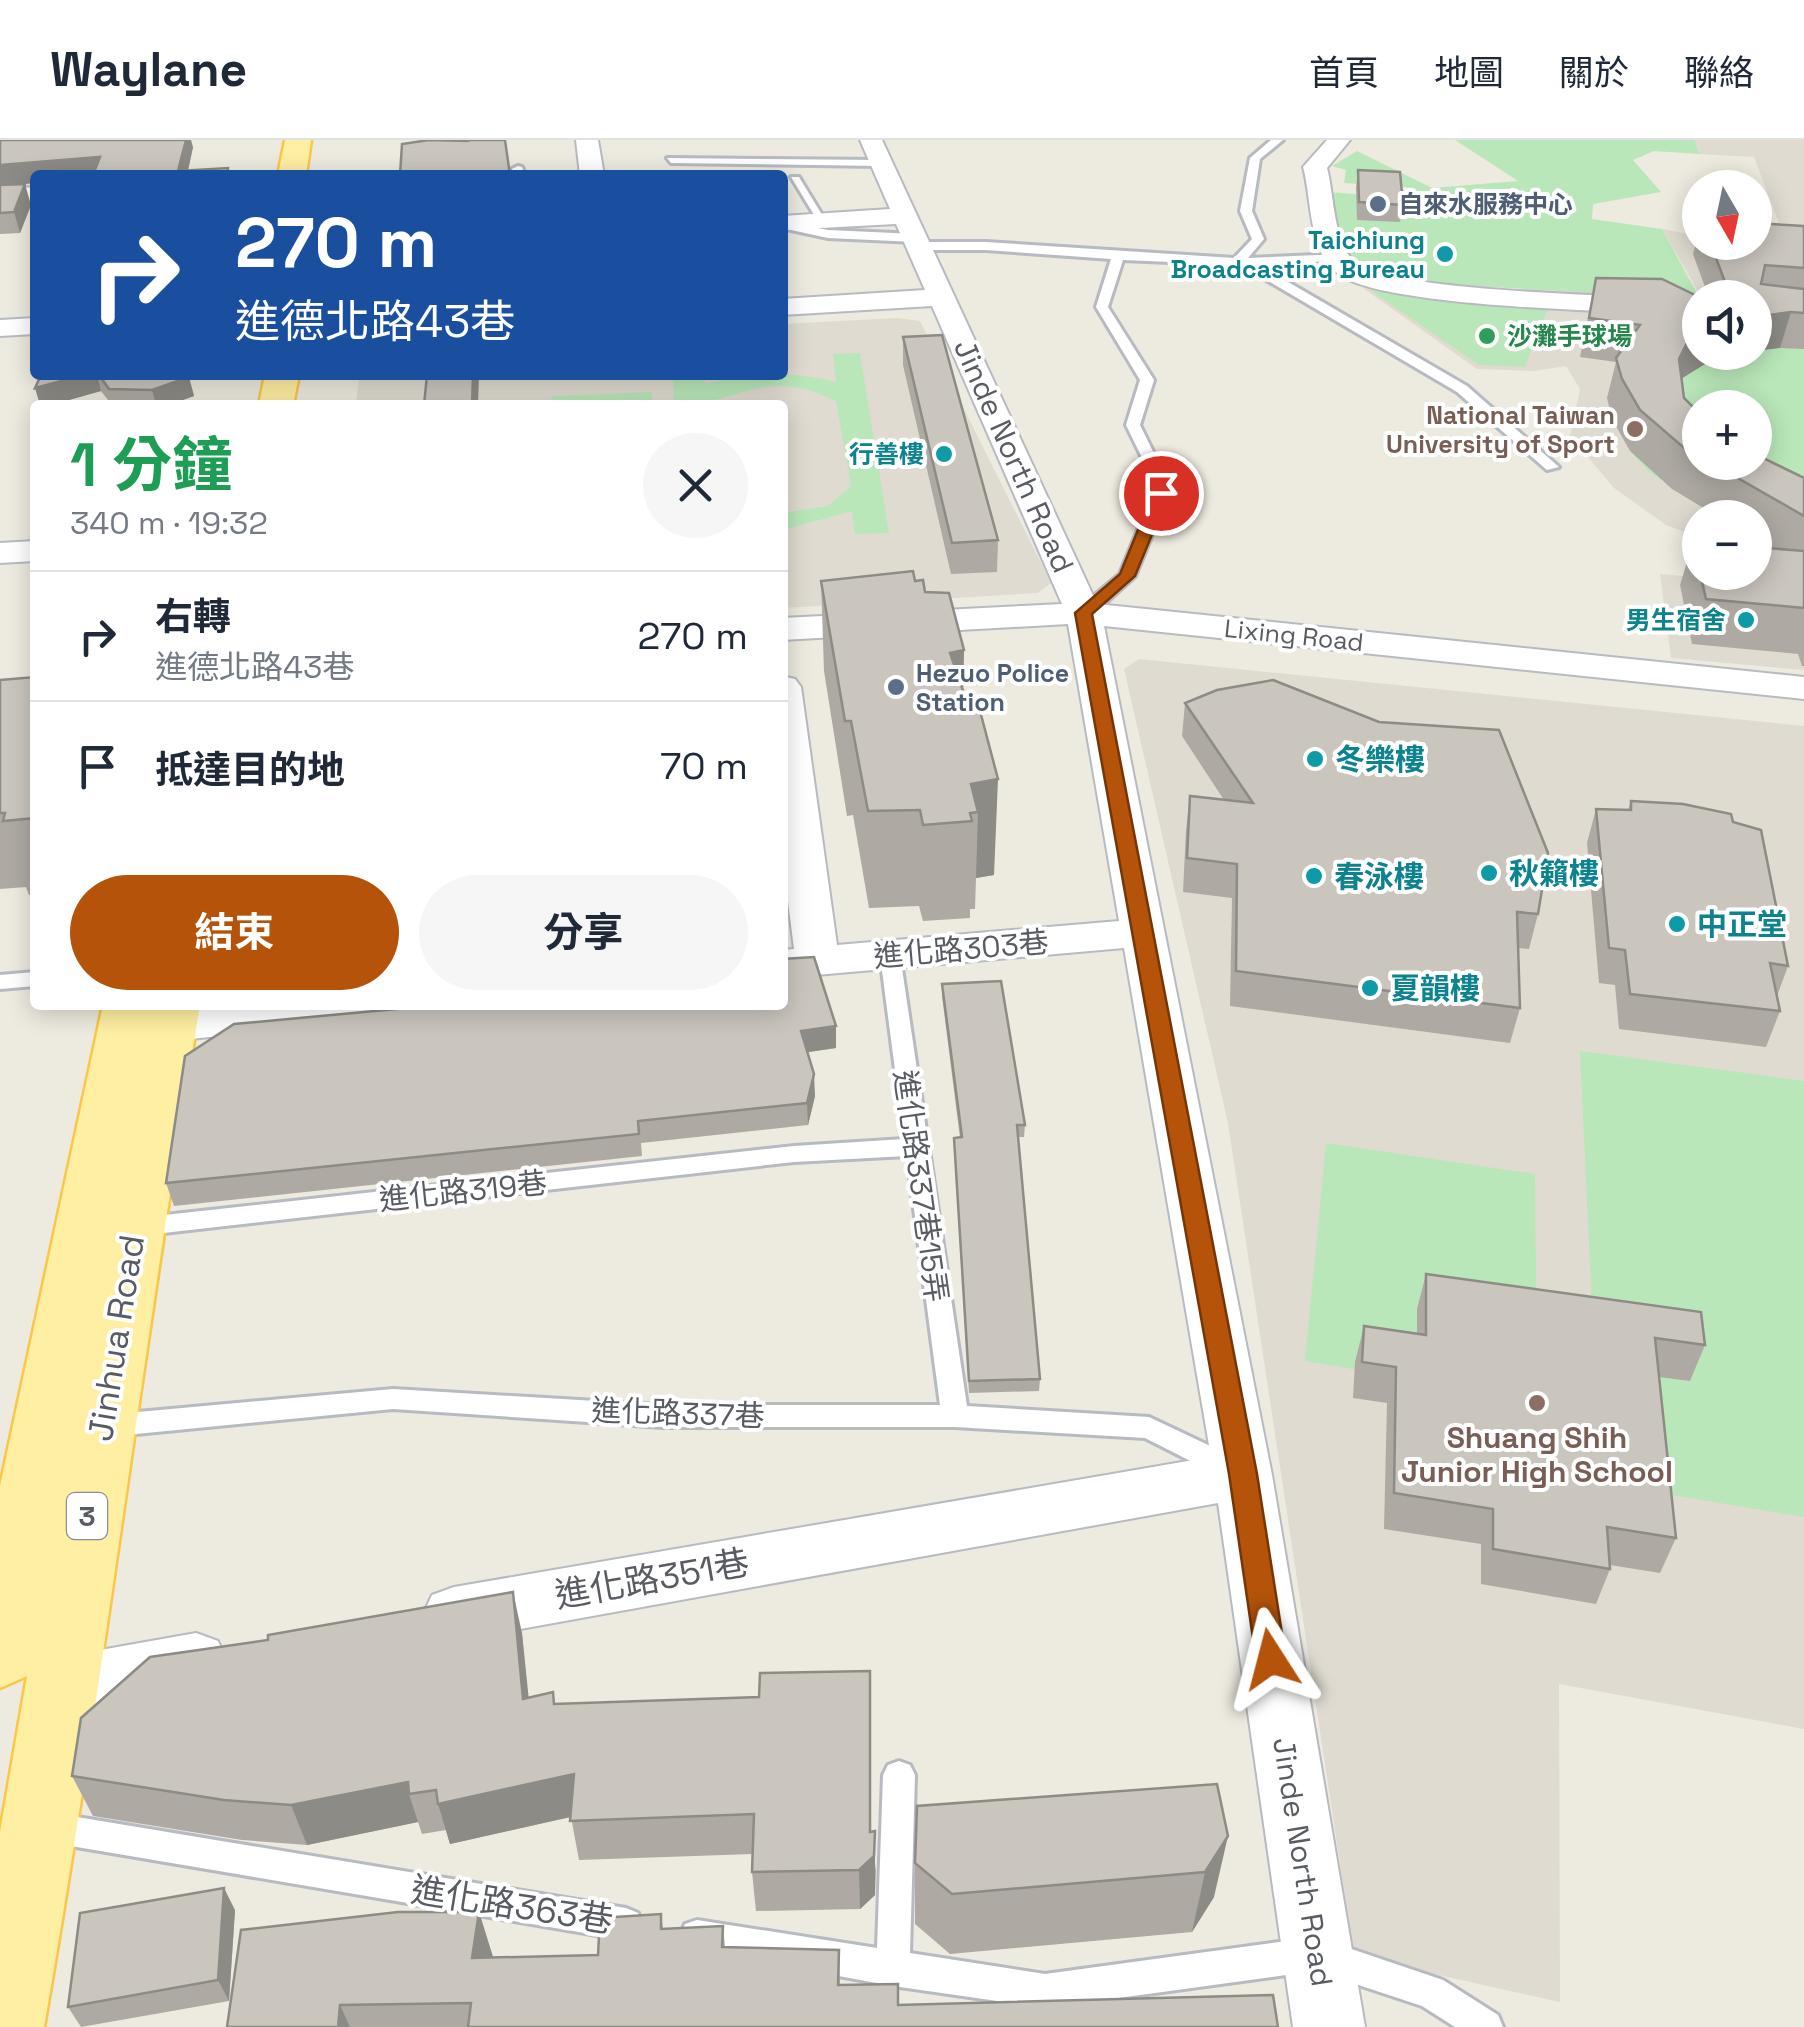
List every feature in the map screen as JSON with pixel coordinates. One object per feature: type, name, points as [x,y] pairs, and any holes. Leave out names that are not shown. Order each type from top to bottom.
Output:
[{"type":"main road","points":[[294,170],[303,140]]},
{"type":"main road","points":[[303,140],[317,170]]},
{"type":"main road","name":"Jinhua Road","points":[[2,2027],[40,1826],[61,1685],[39,1516],[103,1426],[133,1228],[158,1012]]},
{"type":"main road","name":"Jinhua Road","points":[[0,1656],[39,1516],[158,1012]]},
{"type":"street","points":[[587,140],[591,170]]},
{"type":"street","points":[[1338,140],[1315,167],[1338,257],[1349,271],[1402,284],[1682,306]]},
{"type":"street","name":"Jinde North Road","points":[[876,151],[1084,613],[1140,933],[1243,1474],[1329,2027]]},
{"type":"street","points":[[0,196],[30,194]]},
{"type":"street","points":[[788,224],[823,221],[914,234]]},
{"type":"street","points":[[788,306],[944,297]]},
{"type":"street","points":[[0,328],[30,326]]},
{"type":"street","points":[[0,553],[30,551]]},
{"type":"street","name":"Lixing Road","points":[[788,628],[1084,613],[1804,688]]},
{"type":"street","points":[[788,780],[800,963]]},
{"type":"street","name":"進化路303巷","points":[[800,963],[1140,933]]},
{"type":"street","points":[[158,1012],[221,1010]]},
{"type":"street","name":"進化路351巷","points":[[391,1626],[1243,1474]]},
{"type":"street","points":[[61,1685],[255,1650]]},
{"type":"lane","points":[[1241,262],[1258,239],[1246,211],[1256,158],[1278,140]]},
{"type":"lane","points":[[671,160],[876,151]]},
{"type":"lane","points":[[795,179],[823,221]]},
{"type":"lane","points":[[788,225],[828,234],[914,234],[986,246],[1117,258],[1241,262],[1338,257]]},
{"type":"lane","points":[[1084,613],[1127,576],[1161,493],[1157,474],[1132,425],[1147,380],[1102,307],[1117,258]]},
{"type":"lane","points":[[1241,262],[1462,389],[1552,468]]},
{"type":"lane","name":"進化路337巷15弄","points":[[890,955],[954,1416]]},
{"type":"lane","points":[[0,982],[30,979]]},
{"type":"lane","name":"進化路319巷","points":[[133,1228],[794,1154],[914,1147]]},
{"type":"lane","name":"進化路337巷","points":[[103,1426],[393,1398],[663,1416],[954,1416],[1149,1428],[1243,1474]]},
{"type":"lane","points":[[893,1969],[899,1775]]},
{"type":"lane","name":"進化路363巷","points":[[40,1826],[893,1969],[1045,1990],[1316,1954]]},
{"type":"lane","points":[[1316,1954],[1431,1992],[1486,2027]]},
{"type":"shaded area","points":[[1695,140],[1804,140],[1804,305],[1772,300],[1772,280],[1691,280],[1662,229],[1682,233],[1682,260],[1772,260],[1772,244],[1787,245],[1772,205],[1772,170],[1759,170],[1754,157],[1699,154]]},
{"type":"shaded area","name":"National Taiwan University of Sport","points":[[1363,288],[1682,310],[1682,370],[1759,370],[1764,390],[1682,390],[1682,480],[1772,480],[1772,427],[1804,568],[1772,561],[1772,500],[1682,500],[1682,531],[1666,525],[1614,488],[1570,436],[1580,389],[1566,366],[1534,371],[1477,369]]},
{"type":"shaded area","points":[[897,318],[920,321],[1051,583],[1038,593],[788,608],[788,400],[356,400],[358,380],[788,380],[788,324]]},
{"type":"shaded area","name":"男生宿舍","points":[[1660,574],[1682,576],[1682,590],[1772,590],[1772,584],[1804,587],[1804,670],[1671,658]]},
{"type":"shaded area","name":"Shuang Shih Junior High School","points":[[1139,659],[1804,726],[1804,1729],[1559,1684],[1560,2002],[1354,1956],[1228,1123],[1124,669]]},
{"type":"green space","points":[[1455,140],[1695,140],[1699,154],[1654,151],[1633,160],[1661,192],[1593,204],[1592,219],[1662,229],[1690,280],[1682,280],[1682,298],[1404,282],[1366,268],[1346,254],[1327,192],[1370,195],[1375,203],[1406,205],[1407,187],[1344,183],[1346,170],[1332,166],[1357,151],[1432,188],[1518,181]]},
{"type":"green space","name":"沙灘手球場","points":[[1370,290],[1538,302],[1549,306],[1525,367],[1479,365]]},
{"type":"green space","points":[[1772,326],[1804,327],[1804,556],[1772,546],[1772,500],[1692,500],[1648,471],[1630,451],[1687,370],[1772,370]]},
{"type":"green space","points":[[860,353],[889,533],[855,534],[852,511],[788,529],[788,512],[828,506],[851,486],[836,401],[789,386],[770,386],[711,400],[674,400],[673,380],[704,380],[705,384],[723,380],[788,380],[788,375],[836,382],[833,354]]},
{"type":"green space","points":[[652,392],[652,400],[552,400],[552,396]]},
{"type":"green space","points":[[1580,1051],[1804,1081],[1804,1517],[1600,1483]]},
{"type":"green space","points":[[1326,1143],[1535,1174],[1537,1400],[1305,1361]]},
{"type":"building","points":[[0,140],[186,140],[178,170],[95,170],[100,157],[0,165]]},
{"type":"building","points":[[505,140],[509,170],[400,170],[402,144]]},
{"type":"building","points":[[1358,170],[1400,172],[1403,205],[1359,202]]},
{"type":"building","points":[[25,184],[14,212],[0,213],[0,185]]},
{"type":"building","points":[[1772,224],[1804,226],[1804,268],[1765,265],[1762,280],[1724,280],[1717,260],[1772,260]]},
{"type":"building","points":[[1596,278],[1662,279],[1682,289],[1682,446],[1640,410],[1622,379],[1616,358],[1640,325],[1589,318]]},
{"type":"building","points":[[1772,285],[1804,289],[1804,313],[1772,315]]},
{"type":"building","name":"行善樓","points":[[942,335],[998,540],[952,543],[903,337]]},
{"type":"building","points":[[39,380],[65,380],[35,388]]},
{"type":"building","points":[[103,380],[180,380],[152,390],[109,389]]},
{"type":"building","points":[[426,380],[473,380],[472,400],[424,400]]},
{"type":"building","points":[[1772,462],[1804,478],[1804,516],[1741,480],[1772,480]]},
{"type":"building","points":[[1772,548],[1804,551],[1804,608],[1706,599],[1704,590],[1772,590]]},
{"type":"building","points":[[913,571],[915,581],[923,580],[925,592],[949,593],[964,650],[950,653],[970,711],[980,711],[998,779],[971,784],[978,812],[970,813],[972,821],[923,825],[920,810],[868,811],[851,721],[845,721],[821,581]]},
{"type":"building","points":[[30,677],[30,818],[3,821],[5,813],[0,813],[0,680]]},
{"type":"building","points":[[1273,680],[1379,722],[1499,730],[1548,853],[1538,914],[1517,912],[1520,1008],[1236,971],[1237,864],[1187,858],[1190,796],[1253,803],[1185,703],[1217,690]]},
{"type":"building","name":"中正堂","points":[[1631,801],[1683,804],[1731,814],[1733,822],[1761,830],[1788,966],[1770,963],[1780,1011],[1630,994],[1625,950],[1609,948],[1596,809],[1631,810]]},
{"type":"building","points":[[814,957],[836,1026],[801,1031],[814,1074],[807,1103],[638,1121],[639,1134],[166,1183],[185,1056],[234,1024],[386,1010],[788,1010],[788,959]]},
{"type":"building","points":[[1001,981],[1025,1125],[1017,1125],[1040,1379],[969,1381],[954,1138],[962,1137],[942,984]]},
{"type":"building","points":[[1426,1274],[1701,1312],[1705,1345],[1655,1338],[1676,1538],[1607,1527],[1610,1569],[1493,1549],[1493,1509],[1394,1493],[1396,1367],[1362,1362],[1364,1326],[1426,1335]]},
{"type":"building","points":[[513,1592],[523,1699],[553,1692],[554,1704],[759,1697],[760,1673],[870,1671],[870,1832],[875,1831],[874,1856],[859,1870],[752,1872],[754,1814],[570,1821],[574,1774],[438,1804],[436,1790],[409,1794],[408,1782],[291,1805],[224,1800],[72,1776],[81,1718],[150,1657],[268,1640],[268,1635]]},
{"type":"building","points":[[1217,1784],[1228,1836],[1205,1872],[952,1894],[915,1863],[917,1806]]},
{"type":"building","points":[[224,1888],[218,1980],[68,2007],[80,1913]]},
{"type":"building","points":[[398,1912],[479,1912],[472,1958],[598,1955],[600,1918],[661,1914],[661,1929],[723,1926],[722,1947],[839,1950],[838,1985],[898,1984],[898,2005],[1273,1995],[1278,2027],[468,2027],[471,2003],[340,2005],[338,2027],[227,2027],[241,1930]]},
{"type":"place","name":"自來水服務中心","points":[[1378,204]]},
{"type":"place","name":"Taichiung Broadcasting Bureau","points":[[1445,254]]},
{"type":"place","name":"沙灘手球場","points":[[1487,336]]},
{"type":"place","name":"National Taiwan University of Sport","points":[[1635,429]]},
{"type":"place","name":"行善樓","points":[[944,454]]},
{"type":"place","name":"男生宿舍","points":[[1746,620]]},
{"type":"place","name":"Hezuo Police Station","points":[[896,687]]},
{"type":"place","name":"冬樂樓","points":[[1315,759]]},
{"type":"place","name":"秋籟樓","points":[[1489,873]]},
{"type":"place","name":"春泳樓","points":[[1314,876]]},
{"type":"place","name":"中正堂","points":[[1677,924]]},
{"type":"place","name":"夏韻樓","points":[[1370,988]]},
{"type":"place","name":"Shuang Shih Junior High School","points":[[1537,1403]]},
{"type":"route","points":[[1161,493],[1127,576],[1084,613],[1140,933],[1243,1474],[1271,1659]]}]
